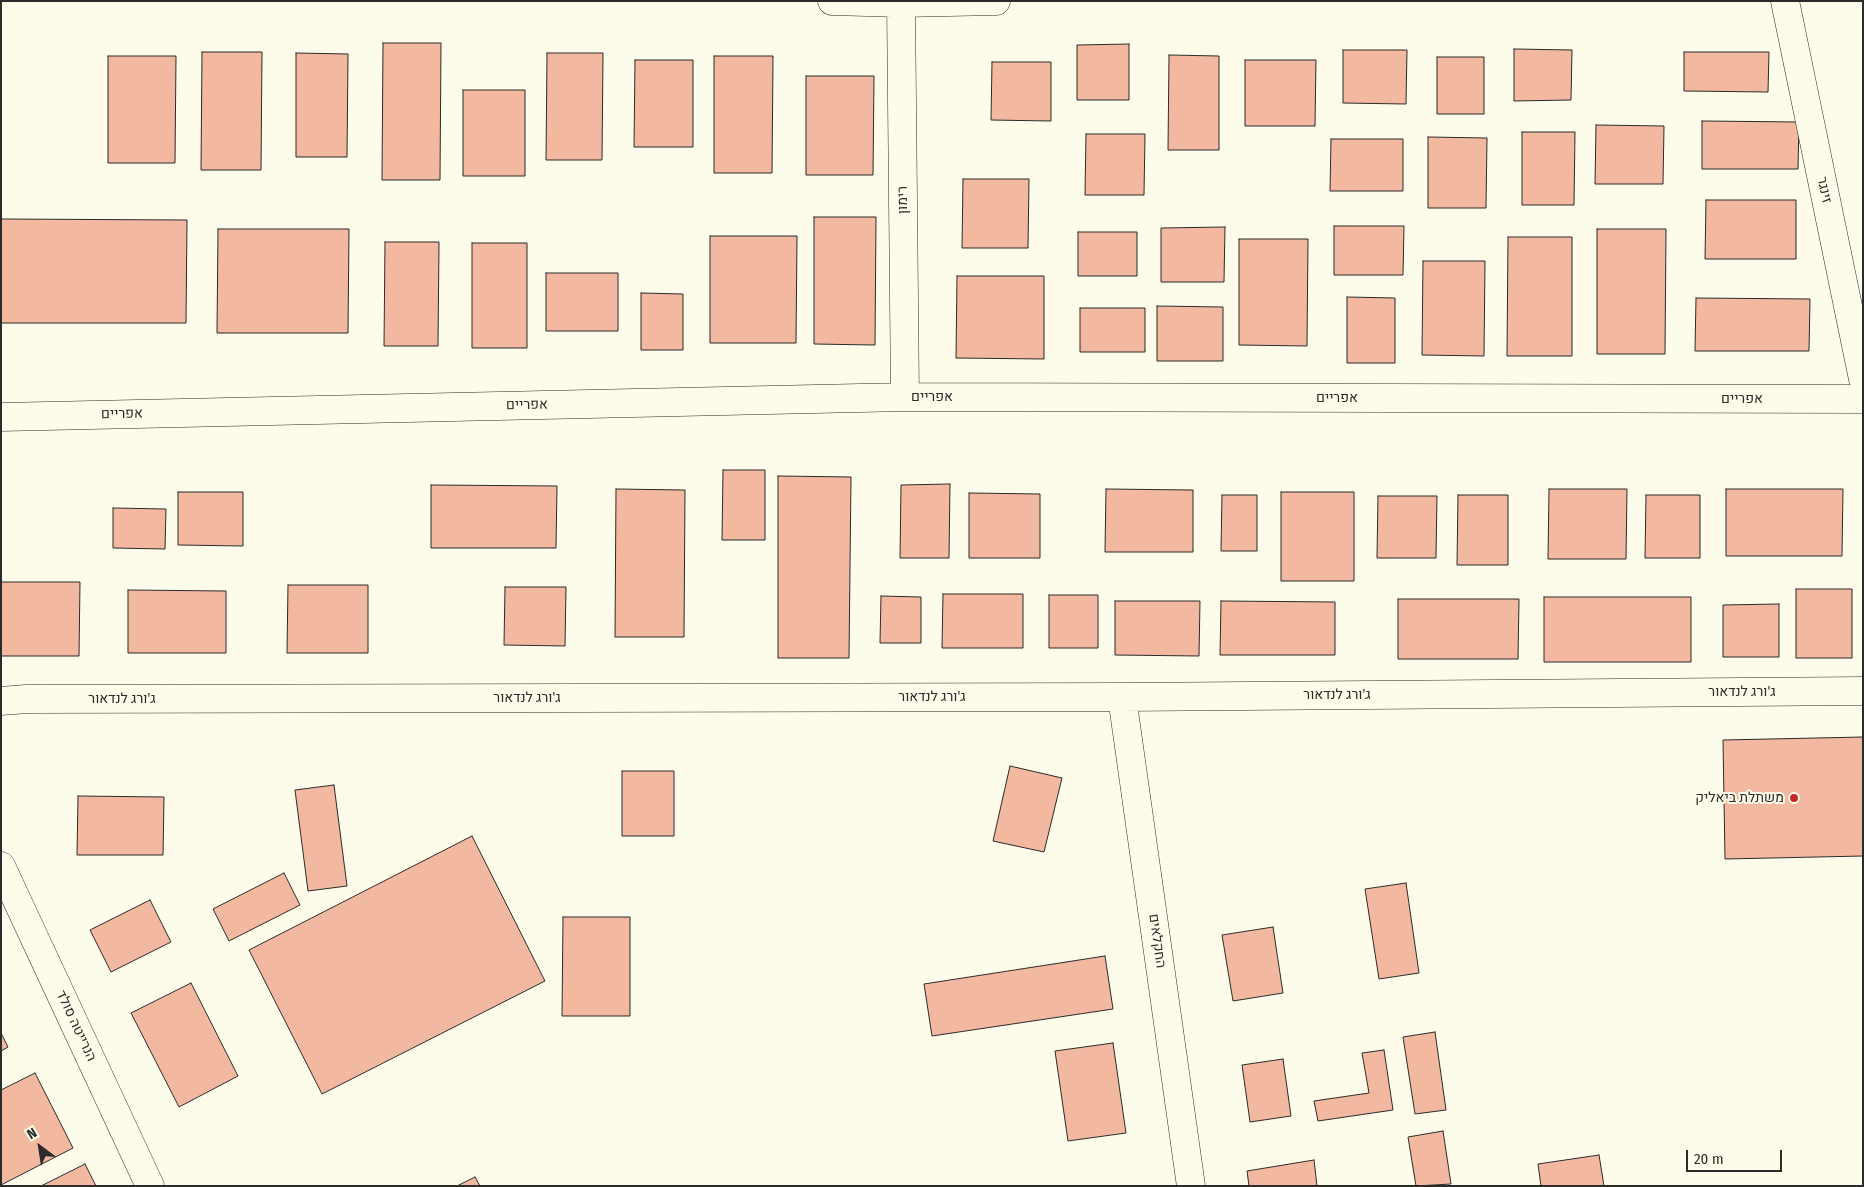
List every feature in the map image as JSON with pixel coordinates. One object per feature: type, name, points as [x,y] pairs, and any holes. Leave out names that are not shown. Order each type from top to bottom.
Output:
[{"type":"street","points":[[832,1],[901,3],[996,1]]},
{"type":"street","name":"זינגר","points":[[1785,1],[1863,379]]},
{"type":"street","name":"רימון","points":[[901,3],[905,397]]},
{"type":"street","name":"אפריים","points":[[1,417],[905,397],[1863,399]]},
{"type":"street","name":"ג'ורג לנדאור","points":[[1,700],[1122,697],[1863,691]]},
{"type":"street","name":"החקלאים","points":[[1122,697],[1191,1186]]},
{"type":"street","name":"הנרייטה סולד","points":[[1,866],[150,1186]]},
{"type":"building","points":[[383,43],[441,43],[440,180],[382,180]]},
{"type":"building","points":[[1129,44],[1129,100],[1077,100],[1077,45]]},
{"type":"building","points":[[1514,49],[1572,50],[1571,100],[1514,101]]},
{"type":"building","points":[[1343,50],[1407,50],[1406,104],[1343,103]]},
{"type":"building","points":[[202,52],[262,52],[261,170],[201,170]]},
{"type":"building","points":[[1684,52],[1769,52],[1768,92],[1684,91]]},
{"type":"building","points":[[296,53],[348,54],[347,157],[296,157]]},
{"type":"building","points":[[547,53],[603,53],[602,160],[546,160]]},
{"type":"building","points":[[1169,55],[1219,56],[1219,150],[1168,150]]},
{"type":"building","points":[[108,56],[176,56],[175,163],[108,163]]},
{"type":"building","points":[[714,56],[773,56],[772,173],[714,173]]},
{"type":"building","points":[[1437,57],[1484,57],[1484,114],[1437,114]]},
{"type":"building","points":[[635,60],[693,60],[693,147],[634,147]]},
{"type":"building","points":[[1245,60],[1316,60],[1315,126],[1245,126]]},
{"type":"building","points":[[992,62],[1051,62],[1051,121],[991,120]]},
{"type":"building","points":[[806,76],[874,76],[873,175],[806,175]]},
{"type":"building","points":[[463,90],[525,90],[525,176],[463,176]]},
{"type":"building","points":[[1702,121],[1799,122],[1798,169],[1702,169]]},
{"type":"building","points":[[1596,125],[1664,126],[1663,184],[1595,184]]},
{"type":"building","points":[[1522,132],[1575,132],[1574,205],[1522,205]]},
{"type":"building","points":[[1086,134],[1145,134],[1144,195],[1085,195]]},
{"type":"building","points":[[1428,137],[1487,138],[1486,208],[1428,208]]},
{"type":"building","points":[[1331,139],[1403,139],[1403,191],[1330,191]]},
{"type":"building","points":[[963,179],[1029,179],[1028,248],[962,248]]},
{"type":"building","points":[[1706,200],[1796,200],[1796,259],[1705,259]]},
{"type":"building","points":[[814,217],[876,217],[875,345],[814,344]]},
{"type":"building","points":[[1,219],[187,220],[186,323],[1,323]]},
{"type":"building","points":[[1334,226],[1404,226],[1403,275],[1334,275]]},
{"type":"building","points":[[1225,227],[1224,282],[1161,282],[1161,228]]},
{"type":"building","points":[[218,229],[349,229],[348,333],[217,333]]},
{"type":"building","points":[[1597,229],[1666,229],[1665,354],[1597,354]]},
{"type":"building","points":[[1078,232],[1137,232],[1137,276],[1078,276]]},
{"type":"building","points":[[710,236],[797,236],[796,343],[710,343]]},
{"type":"building","points":[[1508,237],[1572,237],[1572,356],[1507,356]]},
{"type":"building","points":[[1239,239],[1308,239],[1307,346],[1239,345]]},
{"type":"building","points":[[385,242],[439,242],[438,346],[384,346]]},
{"type":"building","points":[[472,243],[527,243],[527,348],[472,348]]},
{"type":"building","points":[[1423,261],[1485,261],[1484,356],[1422,355]]},
{"type":"building","points":[[546,273],[618,273],[618,331],[546,331]]},
{"type":"building","points":[[957,276],[1044,276],[1044,359],[956,358]]},
{"type":"building","points":[[641,293],[683,294],[683,350],[641,350]]},
{"type":"building","points":[[1347,297],[1395,298],[1395,363],[1347,363]]},
{"type":"building","points":[[1696,298],[1810,299],[1809,351],[1695,351]]},
{"type":"building","points":[[1157,306],[1223,307],[1223,361],[1157,361]]},
{"type":"building","points":[[1080,308],[1145,308],[1145,352],[1080,352]]},
{"type":"building","points":[[723,470],[765,470],[765,540],[722,540]]},
{"type":"building","points":[[778,476],[851,477],[849,658],[778,658]]},
{"type":"building","points":[[950,484],[949,558],[900,558],[901,485]]},
{"type":"building","points":[[431,485],[557,486],[556,548],[431,548]]},
{"type":"building","points":[[616,489],[685,490],[684,637],[615,637]]},
{"type":"building","points":[[1106,489],[1193,490],[1193,552],[1105,552]]},
{"type":"building","points":[[1549,489],[1627,489],[1626,559],[1548,559]]},
{"type":"building","points":[[1726,489],[1843,489],[1842,556],[1726,556]]},
{"type":"building","points":[[178,492],[243,492],[243,546],[178,545]]},
{"type":"building","points":[[1281,492],[1354,492],[1354,581],[1281,581]]},
{"type":"building","points":[[969,493],[1040,494],[1040,558],[969,558]]},
{"type":"building","points":[[1222,495],[1257,495],[1257,551],[1221,551]]},
{"type":"building","points":[[1458,495],[1508,495],[1508,565],[1457,565]]},
{"type":"building","points":[[1646,495],[1700,495],[1700,558],[1645,558]]},
{"type":"building","points":[[1378,496],[1437,496],[1436,558],[1377,558]]},
{"type":"building","points":[[113,508],[166,509],[165,549],[113,548]]},
{"type":"building","points":[[1,582],[80,582],[79,656],[1,656]]},
{"type":"building","points":[[288,585],[368,585],[368,653],[287,653]]},
{"type":"building","points":[[505,587],[566,587],[565,646],[504,645]]},
{"type":"building","points":[[1796,589],[1852,589],[1852,658],[1796,658]]},
{"type":"building","points":[[128,590],[226,591],[226,653],[128,653]]},
{"type":"building","points":[[943,594],[1023,594],[1023,648],[942,648]]},
{"type":"building","points":[[1049,595],[1098,595],[1098,648],[1049,648]]},
{"type":"building","points":[[881,596],[921,597],[921,643],[880,643]]},
{"type":"building","points":[[1544,597],[1691,597],[1691,662],[1544,662]]},
{"type":"building","points":[[1398,599],[1519,599],[1518,659],[1398,659]]},
{"type":"building","points":[[1115,601],[1200,601],[1199,656],[1115,655]]},
{"type":"building","points":[[1221,601],[1335,602],[1335,655],[1220,655]]},
{"type":"building","points":[[1779,604],[1779,657],[1723,657],[1723,605]]},
{"type":"building","name":"משתלת ביאליק","points":[[1863,737],[1863,856],[1725,859],[1723,740]]},
{"type":"building","points":[[1010,766],[1062,778],[1044,852],[993,841]]},
{"type":"building","points":[[622,771],[674,771],[674,836],[622,836]]},
{"type":"building","points":[[334,785],[347,886],[308,891],[295,790]]},
{"type":"building","points":[[78,796],[164,797],[163,855],[77,855]]},
{"type":"building","points":[[472,836],[545,981],[322,1094],[249,950]]},
{"type":"building","points":[[284,873],[300,905],[229,941],[213,909]]},
{"type":"building","points":[[1406,883],[1419,973],[1379,979],[1365,889]]},
{"type":"building","points":[[150,900],[171,942],[111,972],[90,930]]},
{"type":"building","points":[[563,917],[630,917],[630,1016],[562,1016]]},
{"type":"building","points":[[1273,927],[1283,993],[1233,1001],[1222,935]]},
{"type":"building","points":[[1105,956],[1113,1009],[932,1036],[924,984]]},
{"type":"building","points":[[191,983],[238,1076],[179,1107],[131,1013]]},
{"type":"building","points":[[1435,1032],[1446,1110],[1415,1114],[1403,1037]]},
{"type":"building","points":[[1,1033],[8,1047],[1,1051]]},
{"type":"building","points":[[1113,1043],[1126,1133],[1068,1141],[1055,1051]]},
{"type":"building","points":[[1384,1050],[1393,1110],[1318,1121],[1314,1101],[1369,1093],[1362,1053]]},
{"type":"building","points":[[1283,1059],[1291,1116],[1250,1122],[1242,1065]]},
{"type":"building","points":[[35,1073],[73,1148],[1,1185],[1,1090]]},
{"type":"building","points":[[1443,1131],[1451,1184],[1416,1186],[1408,1137]]},
{"type":"building","points":[[1599,1155],[1604,1186],[1541,1186],[1538,1164]]},
{"type":"building","points":[[1314,1160],[1317,1186],[1249,1186],[1247,1171]]},
{"type":"building","points":[[85,1164],[96,1186],[41,1186]]},
{"type":"building","points":[[475,1177],[480,1186],[457,1186]]},
{"type":"place","name":"משתלת ביאליק","points":[[1794,798]]}]
